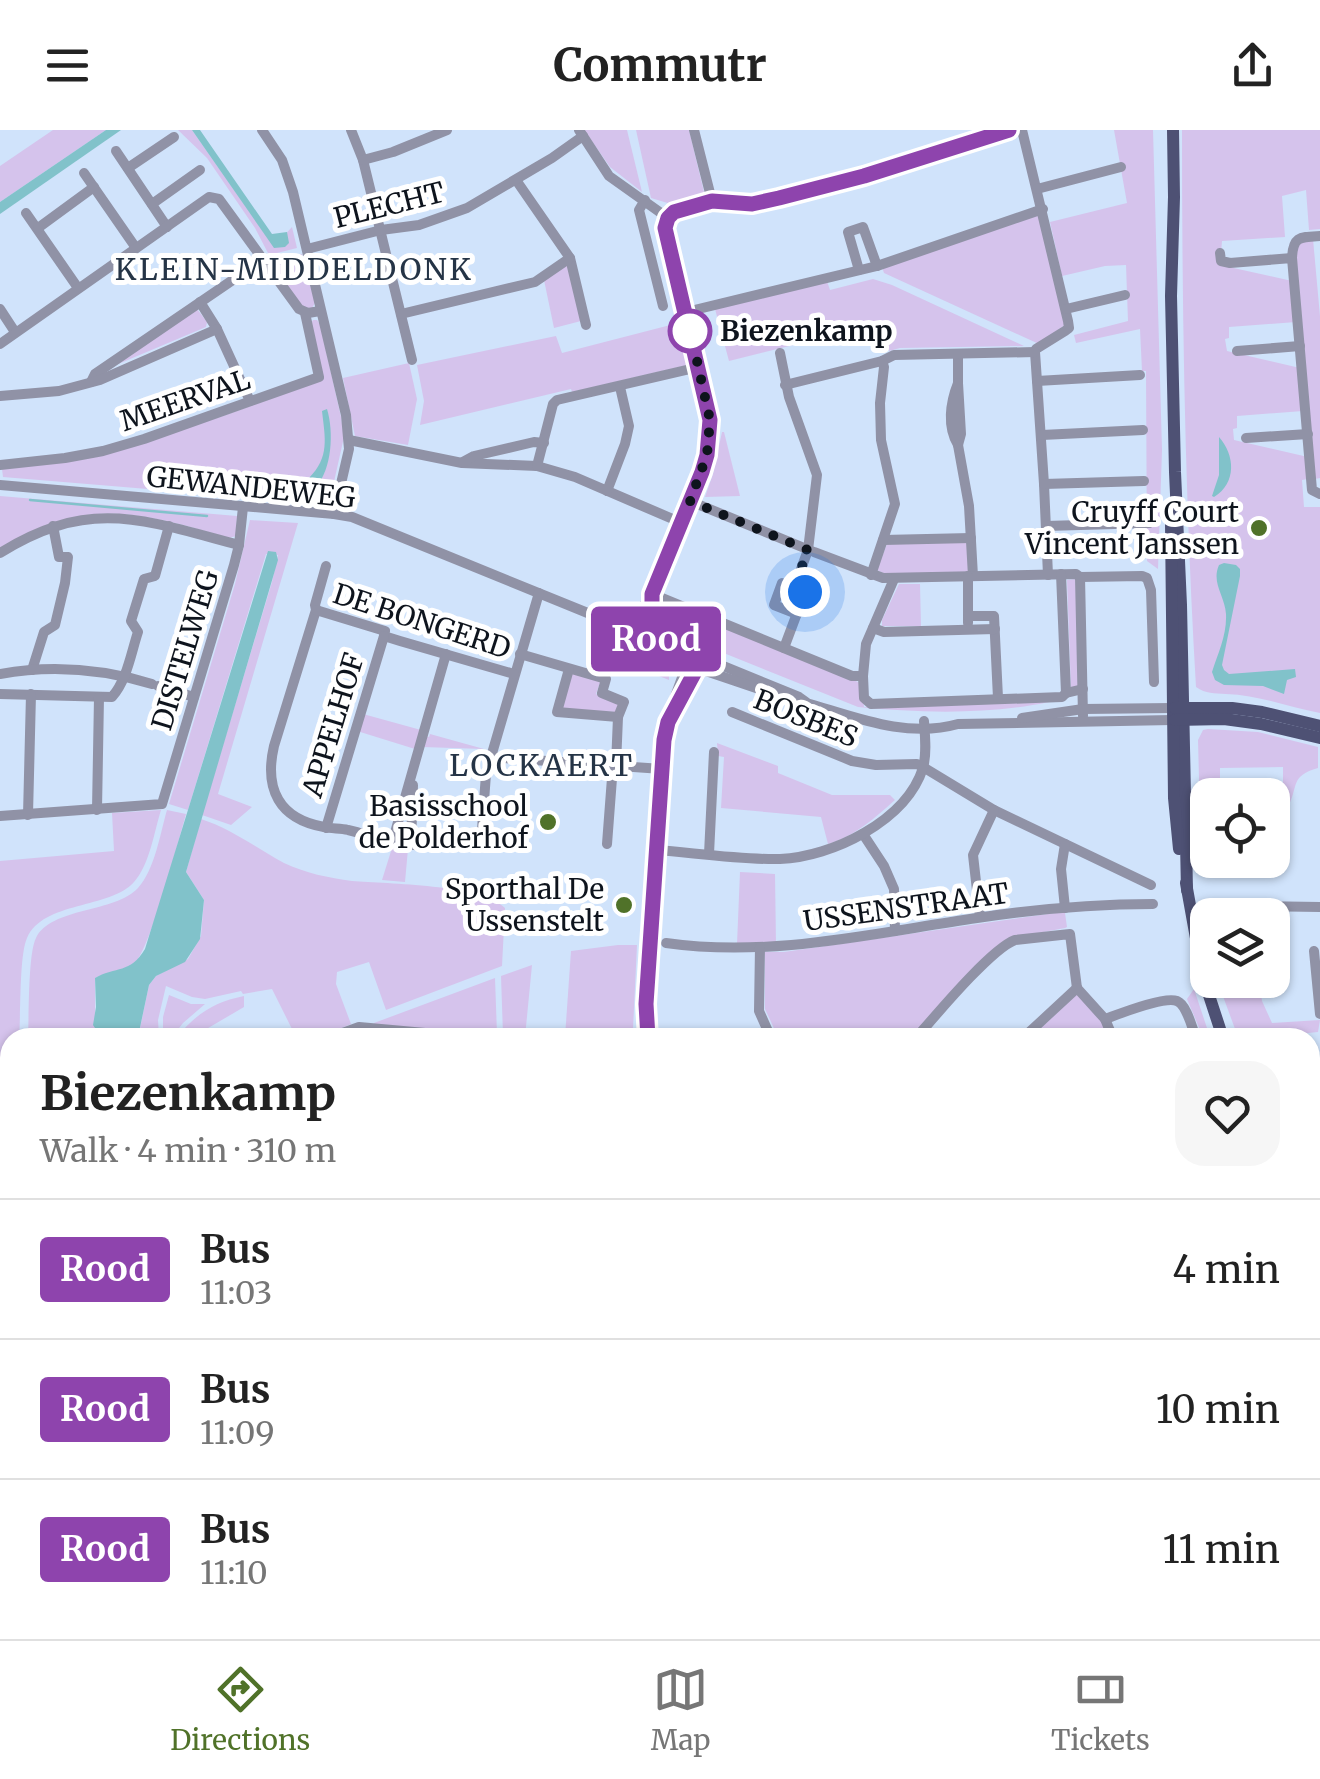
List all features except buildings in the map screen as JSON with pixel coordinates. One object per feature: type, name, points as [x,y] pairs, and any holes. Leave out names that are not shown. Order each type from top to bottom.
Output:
[{"type":"main road","points":[[1165,130],[1174,472],[1180,546],[1178,714],[1188,893],[1204,977],[1221,1028]]},
{"type":"main road","points":[[1171,296],[1173,130]]},
{"type":"main road","points":[[1178,714],[1247,710],[1320,726]]},
{"type":"main road","points":[[1178,714],[1260,724],[1320,738]]},
{"type":"street","points":[[262,130],[287,172],[346,415],[348,440],[334,514]]},
{"type":"street","points":[[351,130],[363,160],[412,360]]},
{"type":"street","points":[[363,160],[448,130]]},
{"type":"street","points":[[636,633],[645,603],[702,472],[710,437],[699,367],[665,228],[668,218],[674,212],[712,201],[752,204],[858,178],[1009,130]]},
{"type":"street","points":[[1022,130],[1068,328],[1035,352],[1048,574]]},
{"type":"street","points":[[697,131],[712,201]]},
{"type":"street","points":[[581,133],[610,176],[668,218]]},
{"type":"street","name":"PLECHT","points":[[307,248],[418,225],[468,208],[516,180],[581,133]]},
{"type":"street","points":[[128,168],[174,137]]},
{"type":"street","points":[[116,151],[167,227]]},
{"type":"street","points":[[1038,189],[1120,167]]},
{"type":"street","points":[[152,204],[200,170]]},
{"type":"street","points":[[84,174],[136,248]]},
{"type":"street","points":[[516,180],[570,258],[586,325]]},
{"type":"street","points":[[38,228],[94,187]]},
{"type":"street","points":[[0,344],[209,197],[217,198],[299,309],[305,313],[320,310]]},
{"type":"street","points":[[644,200],[640,210],[662,306]]},
{"type":"street","points":[[686,312],[877,266],[1043,208]]},
{"type":"street","points":[[26,213],[78,288]]},
{"type":"street","points":[[859,270],[848,232],[863,228],[877,266]]},
{"type":"street","points":[[1320,236],[1296,241],[1292,258],[1312,490],[1320,494]]},
{"type":"street","points":[[1220,252],[1221,262],[1230,263],[1292,258]]},
{"type":"street","points":[[400,314],[535,282],[570,258]]},
{"type":"street","points":[[91,382],[95,374],[262,260]]},
{"type":"street","points":[[1066,309],[1126,295]]},
{"type":"street","points":[[200,302],[217,329],[250,401]]},
{"type":"street","points":[[0,309],[15,332]]},
{"type":"street","name":"MEERVAL","points":[[0,465],[103,452],[319,376],[305,313]]},
{"type":"street","points":[[0,396],[59,391],[100,380],[217,329]]},
{"type":"street","points":[[1237,351],[1300,346]]},
{"type":"street","points":[[785,385],[894,355],[1035,352]]},
{"type":"street","points":[[780,353],[785,385],[817,475],[808,550],[794,588]]},
{"type":"street","points":[[958,355],[958,383],[950,424],[958,445],[969,506],[968,623]]},
{"type":"street","points":[[871,575],[896,504],[881,440],[882,361]]},
{"type":"street","points":[[537,466],[557,400],[699,367]]},
{"type":"street","points":[[1038,381],[1140,376]]},
{"type":"street","points":[[607,491],[629,426],[620,387]]},
{"type":"street","points":[[1042,435],[1143,430]]},
{"type":"street","points":[[1246,438],[1308,434]]},
{"type":"street","points":[[348,440],[462,463],[537,466],[575,477],[682,523]]},
{"type":"street","points":[[462,463],[474,456],[544,443]]},
{"type":"street","points":[[1044,484],[1144,481]]},
{"type":"street","name":"GEWANDEWEG","points":[[0,485],[334,514],[372,524],[600,618],[606,624],[636,633],[693,662],[854,719],[902,728],[1007,724],[1082,715],[1178,714]]},
{"type":"street","points":[[690,501],[871,575],[894,579],[1048,574],[1142,576],[1147,578],[1151,590],[1154,682]]},
{"type":"street","name":"DISTELWEG","points":[[97,810],[162,804],[239,545],[243,507]]},
{"type":"street","points":[[0,553],[53,526],[94,518],[169,526],[239,545]]},
{"type":"street","points":[[1046,526],[1149,524]]},
{"type":"street","points":[[32,670],[44,632],[55,625],[65,583],[68,557],[59,557],[53,526]]},
{"type":"street","points":[[0,694],[112,697],[118,692],[138,632],[131,622],[144,579],[155,576],[169,526]]},
{"type":"street","points":[[884,540],[970,538]]},
{"type":"street","name":"DE BONGERD","points":[[326,566],[270,764],[270,780],[280,804],[295,818],[326,828],[392,842],[473,848],[481,844],[490,757]]},
{"type":"street","points":[[894,579],[864,653],[864,698],[870,704],[1062,697],[1066,692],[1061,574]]},
{"type":"street","points":[[1080,577],[1082,715]]},
{"type":"street","points":[[784,648],[797,614],[805,592],[782,583],[774,606],[797,614]]},
{"type":"street","points":[[538,593],[490,757],[662,768]]},
{"type":"street","points":[[652,594],[852,676],[863,676]]},
{"type":"street","name":"DE BONGERD","points":[[316,610],[385,631],[384,636],[514,674]]},
{"type":"street","points":[[873,628],[884,632],[968,623],[995,629],[998,698]]},
{"type":"street","name":"APPELHOF","points":[[326,828],[384,636]]},
{"type":"street","points":[[392,842],[446,654]]},
{"type":"street","points":[[520,654],[606,679],[602,693],[624,702],[618,717],[607,844]]},
{"type":"street","points":[[647,1028],[662,768],[668,722],[693,662]]},
{"type":"street","points":[[569,669],[558,712],[618,717]]},
{"type":"street","points":[[0,674],[32,670],[100,671],[194,696]]},
{"type":"street","points":[[1066,692],[1083,690]]},
{"type":"street","points":[[28,815],[31,694]]},
{"type":"street","points":[[0,816],[97,810],[99,697]]},
{"type":"street","name":"BOSBES","points":[[732,712],[852,762],[923,767]]},
{"type":"street","points":[[656,850],[778,859],[828,850],[863,834],[913,788],[923,767],[925,725]]},
{"type":"street","points":[[709,854],[714,752]]},
{"type":"street","points":[[923,767],[994,810],[1151,885]]},
{"type":"street","points":[[411,844],[413,772]]},
{"type":"street","points":[[980,917],[973,854],[994,810]]},
{"type":"street","points":[[863,834],[894,888],[896,932]]},
{"type":"street","points":[[1065,844],[1061,870],[1065,908]]},
{"type":"street","name":"USSENSTRAAT","points":[[666,943],[806,945],[980,917],[1094,904],[1153,904]]},
{"type":"street","points":[[1290,907],[1320,907]]},
{"type":"street","points":[[925,1028],[1007,943],[1070,934],[1077,988],[1109,1028]]},
{"type":"street","points":[[760,947],[759,1011],[767,1028]]},
{"type":"street","points":[[1314,951],[1320,1014]]},
{"type":"street","points":[[1034,1028],[1077,988]]},
{"type":"street","points":[[1105,1019],[1174,1000],[1182,1005],[1192,1028]]},
{"type":"shaded area","points":[[53,130],[106,130],[0,202],[0,166]]},
{"type":"shaded area","points":[[106,130],[121,130],[0,214],[0,202]]},
{"type":"shaded area","points":[[178,130],[192,130],[267,237],[272,234],[264,223],[278,242],[292,227],[297,248],[269,255],[207,158]]},
{"type":"shaded area","points":[[192,130],[200,130],[272,234],[287,232],[289,243],[285,247],[274,248]]},
{"type":"shaded area","points":[[584,130],[627,130],[642,192],[610,167]]},
{"type":"shaded area","points":[[636,130],[689,130],[704,192],[699,198],[671,204],[651,198]]},
{"type":"shaded area","points":[[1114,130],[1153,130],[1162,450],[1158,569],[1147,561],[1146,371],[1142,371],[1140,329],[1076,343],[1074,335],[1128,321],[1126,265],[1062,276],[1050,222],[1127,203]]},
{"type":"shaded area","points":[[1182,130],[1320,130],[1320,229],[1309,230],[1306,190],[1282,196],[1285,237],[1222,241],[1220,265],[1292,281],[1296,322],[1229,327],[1229,338],[1225,339],[1227,351],[1300,368],[1303,411],[1237,416],[1237,428],[1233,429],[1234,440],[1308,457],[1308,479],[1302,480],[1304,507],[1320,507],[1320,713],[1196,687],[1185,408]]},
{"type":"shaded area","points":[[1038,213],[1066,324],[1039,344],[884,273],[882,267]]},
{"type":"shaded area","points":[[1313,239],[1320,316],[1320,478],[1315,479],[1296,251],[1298,242]]},
{"type":"shaded area","points":[[302,254],[315,303],[312,308],[298,302],[269,260]]},
{"type":"shaded area","points":[[568,264],[581,321],[554,328],[544,280]]},
{"type":"shaded area","points":[[873,279],[1024,346],[889,351],[882,323],[729,361],[715,309],[827,281],[830,290]]},
{"type":"shaded area","points":[[197,309],[207,322],[206,327],[104,370]]},
{"type":"shaded area","points":[[313,320],[320,324],[344,437],[329,504],[3,477],[2,469],[66,462],[220,417],[322,380],[310,325]]},
{"type":"shaded area","points":[[682,322],[692,364],[420,425],[424,401],[417,365],[556,336],[562,353]]},
{"type":"shaded area","points":[[409,363],[417,399],[408,445],[355,436],[343,378]]},
{"type":"shaded area","points":[[327,409],[330,450],[316,487],[309,483],[309,478],[323,455],[322,411]]},
{"type":"shaded area","points":[[722,432],[740,496],[705,497],[713,474]]},
{"type":"shaded area","points":[[1219,437],[1231,468],[1227,484],[1214,497],[1219,475]]},
{"type":"shaded area","points":[[0,496],[237,516],[236,536],[229,538],[139,516],[86,515],[30,532],[0,549]]},
{"type":"shaded area","points":[[250,520],[298,523],[218,794],[252,807],[231,825],[202,815],[278,555],[266,554],[188,810],[169,804],[235,584]]},
{"type":"shaded area","points":[[968,542],[971,573],[885,574],[877,570],[887,544]]},
{"type":"shaded area","points":[[268,551],[276,552],[278,560],[186,872],[204,900],[200,939],[185,962],[156,976],[149,985],[140,1028],[95,1028],[95,978],[128,966],[145,949]]},
{"type":"shaded area","points":[[1219,565],[1236,565],[1240,576],[1224,670],[1229,674],[1295,669],[1296,677],[1287,680],[1284,694],[1263,686],[1224,685],[1215,680],[1212,672],[1226,622],[1217,584]]},
{"type":"shaded area","points":[[1076,579],[1080,685],[1071,689],[1067,580]]},
{"type":"shaded area","points":[[899,584],[920,584],[921,626],[882,626]]},
{"type":"shaded area","points":[[658,600],[686,610],[674,640],[650,630]]},
{"type":"shaded area","points":[[694,613],[858,682],[862,685],[864,707],[1049,702],[954,712],[858,707],[684,637]]},
{"type":"shaded area","points":[[625,647],[669,674],[669,680],[619,660]]},
{"type":"shaded area","points":[[570,671],[601,680],[596,694],[619,704],[615,712],[559,709]]},
{"type":"shaded area","points":[[363,714],[421,730],[415,749],[357,731]]},
{"type":"shaded area","points":[[1203,730],[1258,732],[1318,747],[1318,768],[1299,778],[1290,801],[1290,778],[1283,778],[1283,767],[1220,768],[1220,778],[1199,778],[1198,740]]},
{"type":"shaded area","points":[[430,734],[484,749],[422,747]]},
{"type":"shaded area","points":[[717,743],[778,766],[778,773],[832,795],[890,795],[895,800],[856,831],[828,844],[821,817],[721,808],[724,757],[718,756]]},
{"type":"shaded area","points":[[161,810],[139,875],[123,891],[62,911],[35,926],[24,947],[19,1028],[0,1028],[0,861],[114,851],[112,813]]},
{"type":"shaded area","points":[[167,810],[186,814],[163,895],[140,956],[133,965],[95,978],[95,1028],[28,1028],[30,971],[36,938],[55,921],[128,896],[144,880]]},
{"type":"shaded area","points":[[201,819],[234,833],[284,863],[326,877],[476,894],[505,908],[502,966],[386,1010],[369,962],[337,972],[336,984],[351,1024],[342,1028],[292,1028],[272,989],[205,999],[166,986],[158,1028],[140,1028],[149,985],[156,976],[188,959],[201,936],[204,900],[186,872]]},
{"type":"shaded area","points":[[392,848],[408,849],[405,882],[382,880]]},
{"type":"shaded area","points":[[740,872],[775,874],[776,944],[737,944]]},
{"type":"shaded area","points":[[1062,912],[1067,927],[1006,939],[920,1028],[774,1028],[765,1009],[765,952]]},
{"type":"shaded area","points":[[637,945],[633,1028],[566,1028],[571,951]]},
{"type":"shaded area","points":[[532,965],[526,1028],[503,1028],[501,976]]},
{"type":"shaded area","points":[[495,978],[497,1028],[398,1028],[374,1023]]},
{"type":"shaded area","points":[[1078,993],[1098,1013],[1105,1028],[1041,1028]]},
{"type":"shaded area","points":[[169,995],[191,1004],[205,1004],[179,1028],[163,1028]]},
{"type":"shaded area","points":[[1190,995],[1197,998],[1207,1028],[1199,1028],[1187,999]]},
{"type":"shaded area","points":[[244,996],[244,1007],[208,1028],[185,1028],[206,1010]]},
{"type":"shaded area","points":[[1224,998],[1262,998],[1272,1023],[1320,1020],[1319,1028],[1235,1028]]},
{"type":"waterway","points":[[30,500],[207,516]]},
{"type":"bus line","name":"Rood","points":[[647,1028],[664,740],[668,722],[697,668],[695,655],[642,633],[652,594],[702,472],[710,437],[694,344],[665,228],[668,218],[674,212],[712,201],[752,204],[844,182],[1009,130]]},
{"type":"place","name":"Biezenkamp","points":[[690,331]]},
{"type":"place","name":"Cruyff Court Vincent Janssen","points":[[1259,528]]},
{"type":"place","name":"Basisschool de Polderhof","points":[[548,822]]},
{"type":"place","name":"Sporthal De Ussenstelt","points":[[624,905]]},
{"type":"district","name":"KLEIN-MIDDELDONK","points":[[294,270]]},
{"type":"district","name":"LOCKAERT","points":[[542,766]]},
{"type":"route","points":[[690,331],[688,320],[710,420],[710,437],[690,501],[808,550],[794,588],[805,592]]}]
